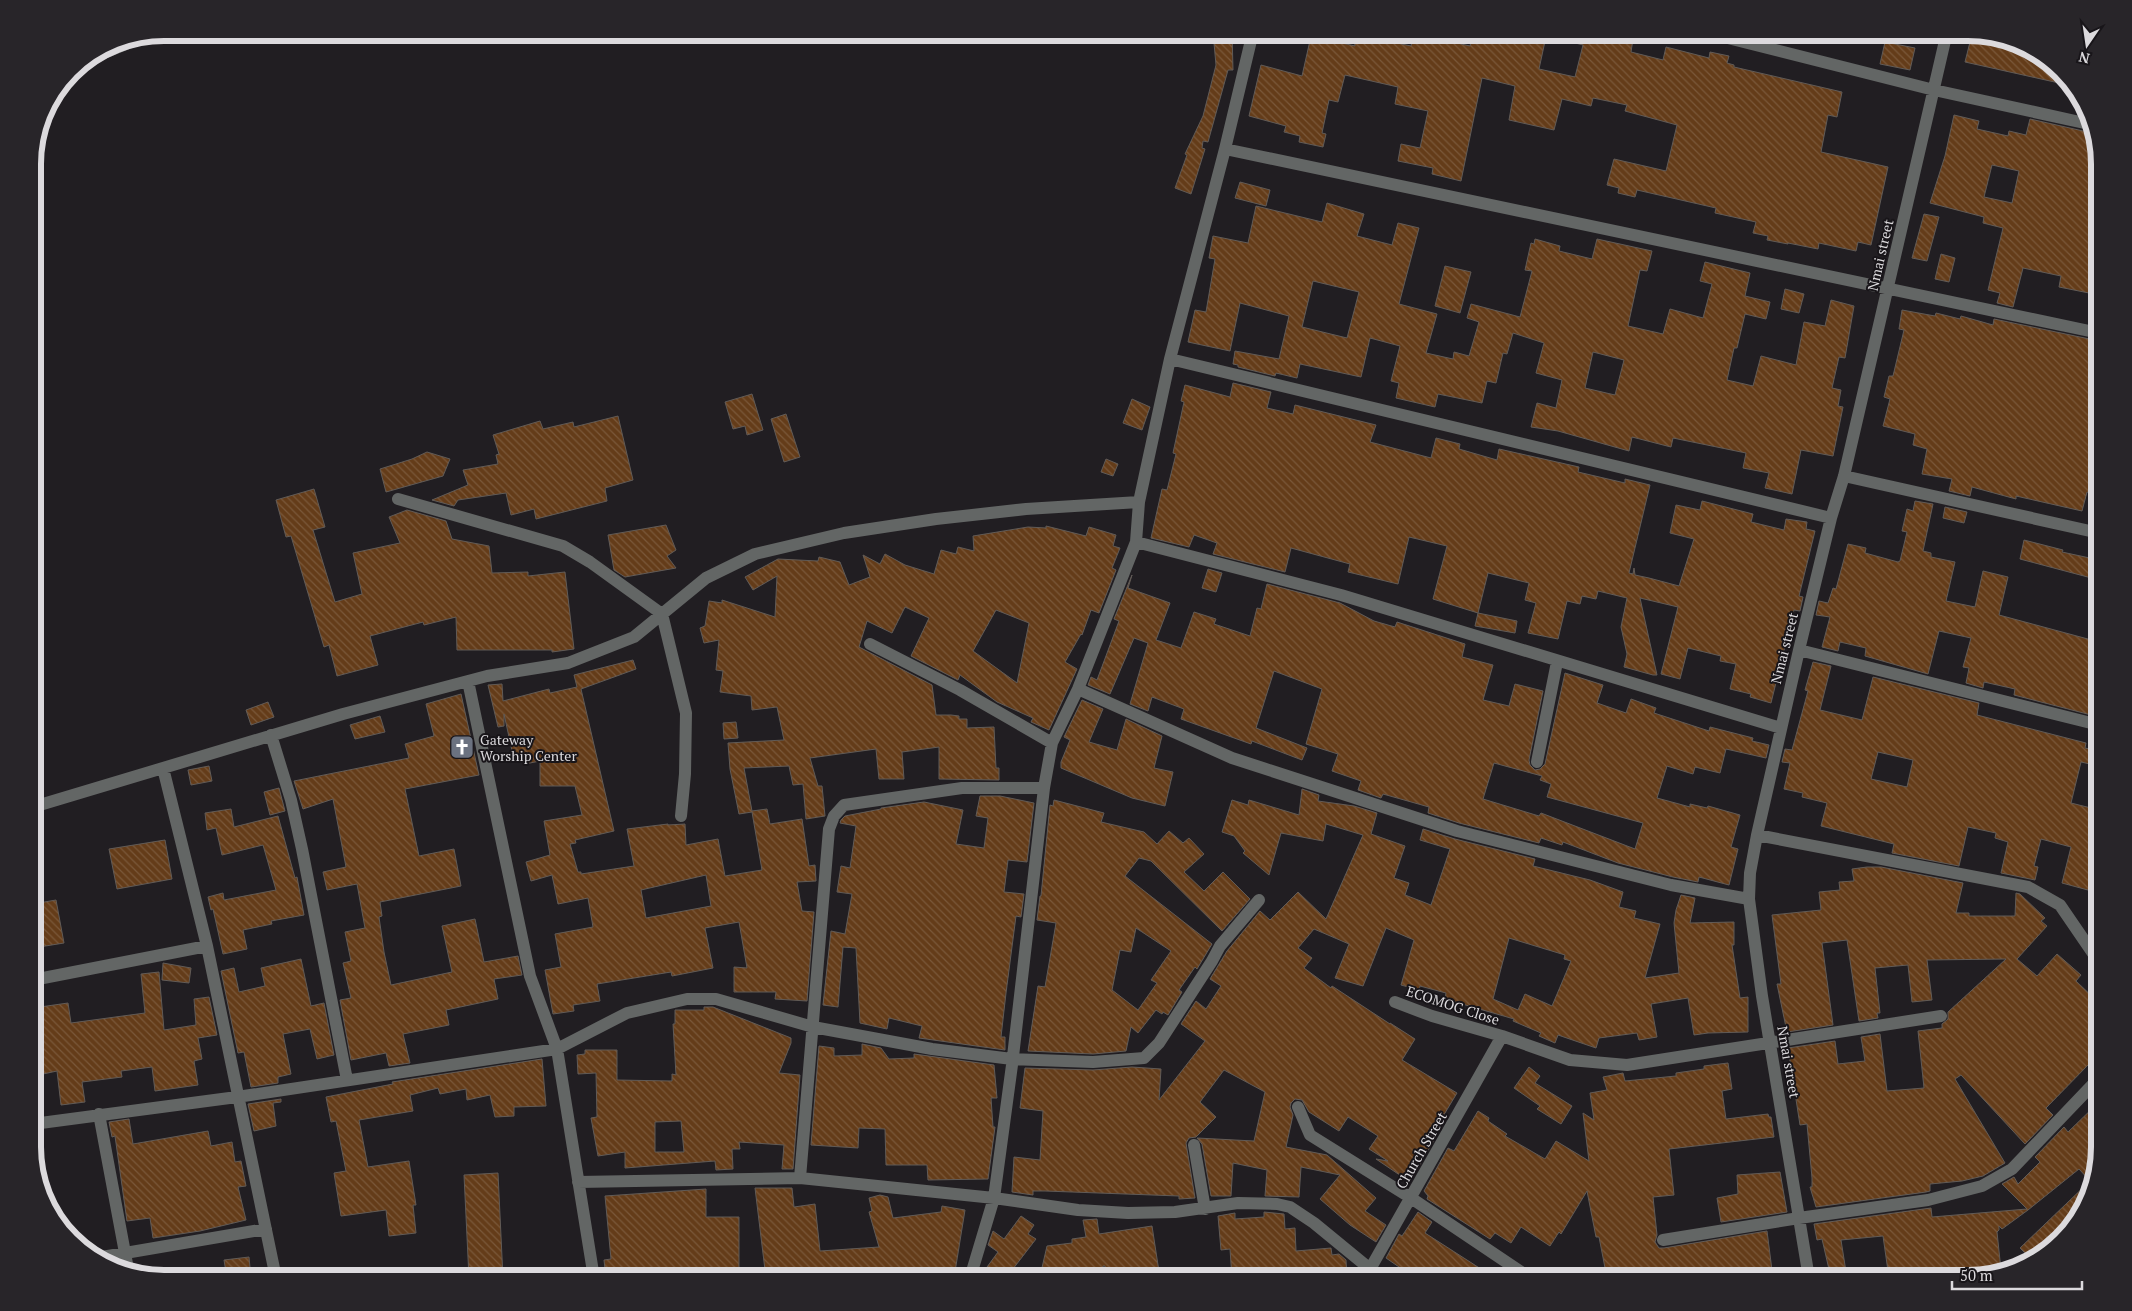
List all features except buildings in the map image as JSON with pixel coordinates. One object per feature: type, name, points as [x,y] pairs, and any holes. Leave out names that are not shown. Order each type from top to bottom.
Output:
[{"type":"street","points":[[972,1270],[994,1198],[1044,788],[1052,743],[1078,689],[1136,542],[1139,502],[1170,360],[1251,41]]},
{"type":"street","points":[[1740,41],[1934,90],[2083,123]]},
{"type":"street","name":"Nmai street","points":[[1808,1270],[1762,996],[1749,899],[1750,873],[1799,650],[1831,518],[1844,476],[1945,41]]},
{"type":"street","points":[[1225,149],[2090,330]]},
{"type":"street","points":[[1170,360],[1831,518]]},
{"type":"street","points":[[1844,476],[2090,531]]},
{"type":"street","points":[[398,499],[563,546],[590,562],[662,614],[686,712],[685,774],[681,816]]},
{"type":"street","points":[[42,804],[325,719],[487,676],[568,663],[634,637],[706,578],[755,554],[844,533],[936,519],[1026,509],[1139,502]]},
{"type":"street","points":[[1136,542],[1341,595],[1557,662],[1781,728]]},
{"type":"street","points":[[870,644],[960,690],[1052,743]]},
{"type":"street","points":[[1799,650],[2091,723]]},
{"type":"street","points":[[1537,762],[1557,662]]},
{"type":"street","points":[[468,681],[530,976],[557,1049],[593,1270]]},
{"type":"street","points":[[1078,689],[1232,758],[1456,831],[1672,885],[1749,899]]},
{"type":"street","points":[[271,735],[291,800],[347,1080]]},
{"type":"street","points":[[163,768],[207,946],[274,1270]]},
{"type":"street","points":[[800,1178],[829,829],[834,816],[844,806],[962,788],[1044,788]]},
{"type":"street","points":[[1757,835],[2028,887],[2060,905],[2091,949]]},
{"type":"street","points":[[42,1123],[237,1097],[557,1049],[627,1013],[687,999],[716,999],[813,1027],[932,1049],[1012,1059],[1093,1062],[1144,1058],[1159,1043],[1212,962],[1220,946],[1258,900]]},
{"type":"street","points":[[42,978],[207,946]]},
{"type":"street","name":"ECOMOG Close","points":[[1395,1002],[1432,1016],[1502,1036],[1570,1060],[1627,1065],[1940,1016]]},
{"type":"street","name":"Church Street","points":[[1370,1270],[1502,1036]]},
{"type":"street","points":[[1663,1240],[1928,1200],[1982,1186],[2012,1169],[2091,1087]]},
{"type":"street","points":[[1298,1107],[1310,1135],[1411,1198],[1518,1270]]},
{"type":"street","points":[[99,1114],[127,1264]]},
{"type":"street","points":[[1194,1145],[1205,1209]]},
{"type":"street","points":[[578,1182],[800,1178],[994,1198],[1078,1210],[1128,1213],[1175,1212],[1238,1203],[1277,1204],[1290,1206],[1314,1223],[1364,1270]]},
{"type":"street","points":[[109,1256],[266,1229]]},
{"type":"place","name":"Gateway Worship Center","points":[[462,747]]}]
